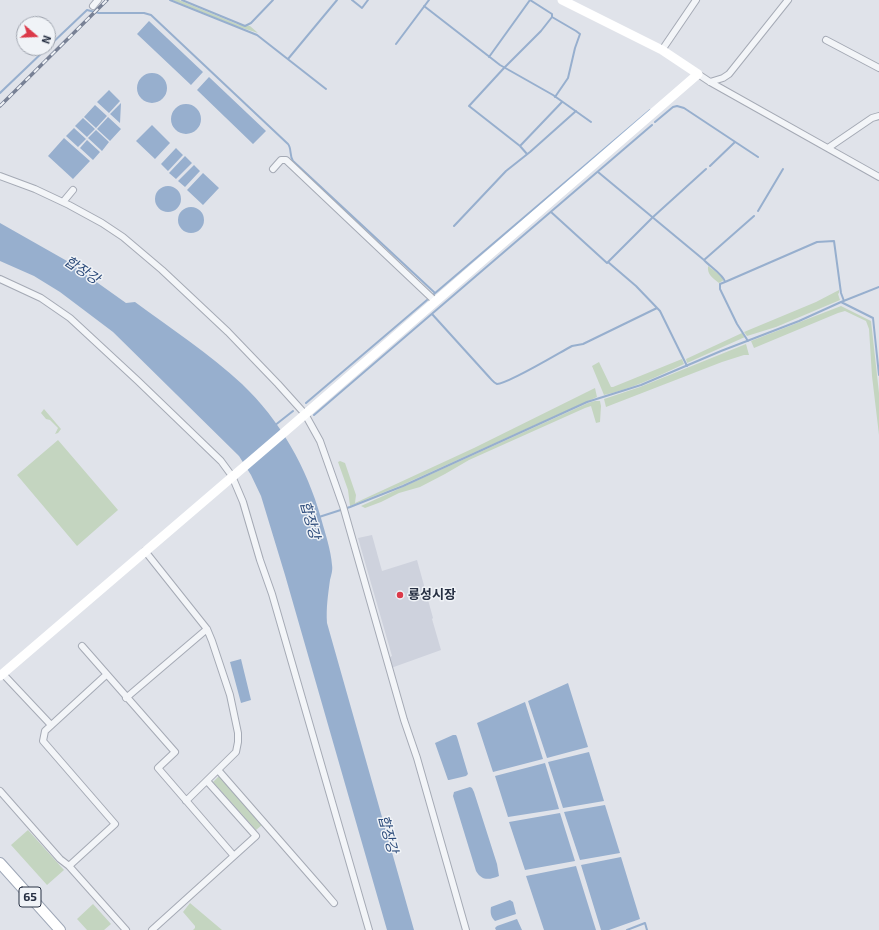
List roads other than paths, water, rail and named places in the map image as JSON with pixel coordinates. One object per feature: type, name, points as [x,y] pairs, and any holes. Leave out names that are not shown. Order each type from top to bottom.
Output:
[{"type":"main road","name":"65","points":[[0,863],[60,930]]},
{"type":"street","points":[[93,6],[98,0]]},
{"type":"street","points":[[562,0],[571,2],[662,50],[710,82],[879,177]]},
{"type":"street","points":[[662,50],[696,0]]},
{"type":"street","points":[[710,82],[723,78],[729,74],[788,0]]},
{"type":"street","points":[[826,40],[879,68]]},
{"type":"street","points":[[51,725],[2,675],[288,430],[698,74]]},
{"type":"street","points":[[828,148],[872,118],[879,116]]},
{"type":"street","points":[[272,169],[281,160],[286,160],[435,301]]},
{"type":"street","points":[[0,176],[35,189],[63,202],[102,223],[123,237],[228,332],[305,414],[320,441],[346,515],[466,930]]},
{"type":"street","points":[[63,202],[73,190]]},
{"type":"street","points":[[0,279],[41,298],[70,318],[235,474],[260,560],[272,594],[369,930]]},
{"type":"street","points":[[145,551],[207,629],[230,695],[238,733],[236,752],[186,801]]},
{"type":"street","points":[[126,698],[207,629]]},
{"type":"street","points":[[82,646],[126,698],[175,752],[158,768],[234,856]]},
{"type":"street","points":[[69,866],[115,824],[43,741],[45,731],[106,675]]},
{"type":"street","points":[[218,770],[334,903]]},
{"type":"street","points":[[207,781],[256,836]]},
{"type":"street","points":[[0,791],[60,859],[69,866],[126,930]]},
{"type":"street","points":[[152,930],[267,827]]},
{"type":"water","points":[[149,21],[203,72],[191,85],[137,34]]},
{"type":"water","points":[[152,73],[162,78],[167,88],[162,98],[152,103],[142,98],[137,88],[142,78]]},
{"type":"water","points":[[209,77],[266,131],[253,144],[197,90]]},
{"type":"water","points":[[109,90],[120,101],[109,113],[97,102]]},
{"type":"water","points":[[121,103],[120,123],[110,114]]},
{"type":"water","points":[[186,104],[196,109],[201,119],[196,129],[186,134],[176,129],[171,119],[176,109]]},
{"type":"water","points":[[95,105],[107,116],[96,128],[84,117]]},
{"type":"water","points":[[108,117],[121,129],[110,141],[97,129]]},
{"type":"water","points":[[83,118],[95,129],[87,137],[75,126]]},
{"type":"water","points":[[152,125],[170,143],[155,159],[136,141]]},
{"type":"water","points":[[74,128],[86,139],[78,147],[66,136]]},
{"type":"water","points":[[96,130],[109,142],[102,151],[88,138]]},
{"type":"water","points":[[64,138],[90,161],[73,179],[48,156]]},
{"type":"water","points":[[87,140],[100,152],[93,160],[80,148]]},
{"type":"water","points":[[176,148],[183,155],[168,171],[161,164]]},
{"type":"water","points":[[185,156],[192,163],[176,179],[169,173]]},
{"type":"water","points":[[194,165],[200,171],[185,187],[178,181]]},
{"type":"water","points":[[203,173],[219,188],[203,205],[187,190]]},
{"type":"water","points":[[168,186],[177,190],[181,199],[177,208],[168,212],[159,208],[155,199],[159,190]]},
{"type":"water","points":[[191,207],[200,211],[204,220],[200,229],[191,233],[182,229],[178,220],[182,211]]},
{"type":"water","name":"합장강","points":[[0,223],[67,261],[126,303],[135,302],[230,373],[256,398],[268,413],[280,429],[300,463],[315,499],[330,553],[332,573],[327,602],[327,623],[414,930],[387,930],[285,575],[261,496],[251,475],[239,456],[113,332],[60,292],[34,276],[0,261]]},
{"type":"water","points":[[241,659],[251,700],[241,703],[230,662]]},
{"type":"water","points":[[568,683],[588,747],[547,758],[528,701]]},
{"type":"water","points":[[525,702],[543,759],[493,772],[477,723]]},
{"type":"water","points":[[456,735],[457,737],[468,774],[466,776],[448,780],[435,743]]},
{"type":"water","points":[[589,752],[604,801],[563,808],[548,762]]},
{"type":"water","points":[[545,763],[559,809],[508,817],[495,776]]},
{"type":"water","points":[[470,787],[474,792],[497,864],[499,876],[492,878],[483,878],[476,871],[453,796],[454,792]]},
{"type":"water","points":[[605,805],[620,853],[580,860],[564,812]]},
{"type":"water","points":[[560,813],[575,861],[525,870],[509,822]]},
{"type":"water","points":[[621,857],[640,919],[609,930],[601,930],[581,865]]},
{"type":"water","points":[[576,866],[596,930],[544,930],[526,876]]},
{"type":"water","points":[[510,900],[513,902],[516,914],[495,921],[491,915],[491,907]]},
{"type":"water","points":[[517,919],[522,930],[496,930],[495,928],[497,926]]},
{"type":"waterway","points":[[170,0],[257,35],[326,89]]},
{"type":"waterway","points":[[182,0],[245,26],[251,23],[273,0]]},
{"type":"waterway","points":[[288,59],[337,0]]},
{"type":"waterway","points":[[352,0],[362,8],[368,0]]},
{"type":"waterway","points":[[396,44],[429,0]]},
{"type":"waterway","points":[[489,57],[530,0]]},
{"type":"waterway","points":[[527,154],[520,146],[469,106],[541,31],[552,17],[552,14],[530,0]]},
{"type":"waterway","points":[[424,6],[500,65],[553,95],[591,122]]},
{"type":"waterway","points":[[56,39],[87,10],[99,13],[144,13],[151,15],[288,144],[293,161],[435,293]]},
{"type":"waterway","points":[[552,17],[580,34],[568,78],[555,97]]},
{"type":"waterway","points":[[0,93],[39,56]]},
{"type":"waterway","points":[[520,146],[562,102]]},
{"type":"waterway","points":[[655,122],[673,107],[677,106],[684,108],[758,157]]},
{"type":"waterway","points":[[434,294],[650,110]]},
{"type":"waterway","points":[[454,226],[506,171],[576,111]]},
{"type":"waterway","points":[[314,415],[652,125]]},
{"type":"waterway","points":[[710,166],[735,142]]},
{"type":"waterway","points":[[551,212],[607,263],[653,217],[706,169]]},
{"type":"waterway","points":[[758,211],[783,169]]},
{"type":"waterway","points":[[598,172],[704,260],[724,279],[725,282],[817,242],[834,241],[841,293],[844,301]]},
{"type":"waterway","points":[[704,260],[754,216]]},
{"type":"waterway","points":[[608,262],[636,286],[660,311],[687,366]]},
{"type":"waterway","points":[[725,282],[720,284],[720,289],[737,324],[748,341]]},
{"type":"waterway","name":"합장강","points":[[319,517],[350,507],[403,486],[587,402],[641,385],[879,287]]},
{"type":"waterway","points":[[306,403],[427,300]]},
{"type":"waterway","points":[[841,302],[873,318],[879,375]]},
{"type":"waterway","points":[[432,314],[492,381],[497,384],[503,383],[522,374],[572,346],[583,344],[657,308]]},
{"type":"waterway","points":[[274,426],[293,411]]},
{"type":"waterway","points":[[627,930],[645,923],[647,930]]},
{"type":"railway","points":[[0,106],[107,0]]},
{"type":"place","name":"룡성시장","points":[[400,595]]}]
